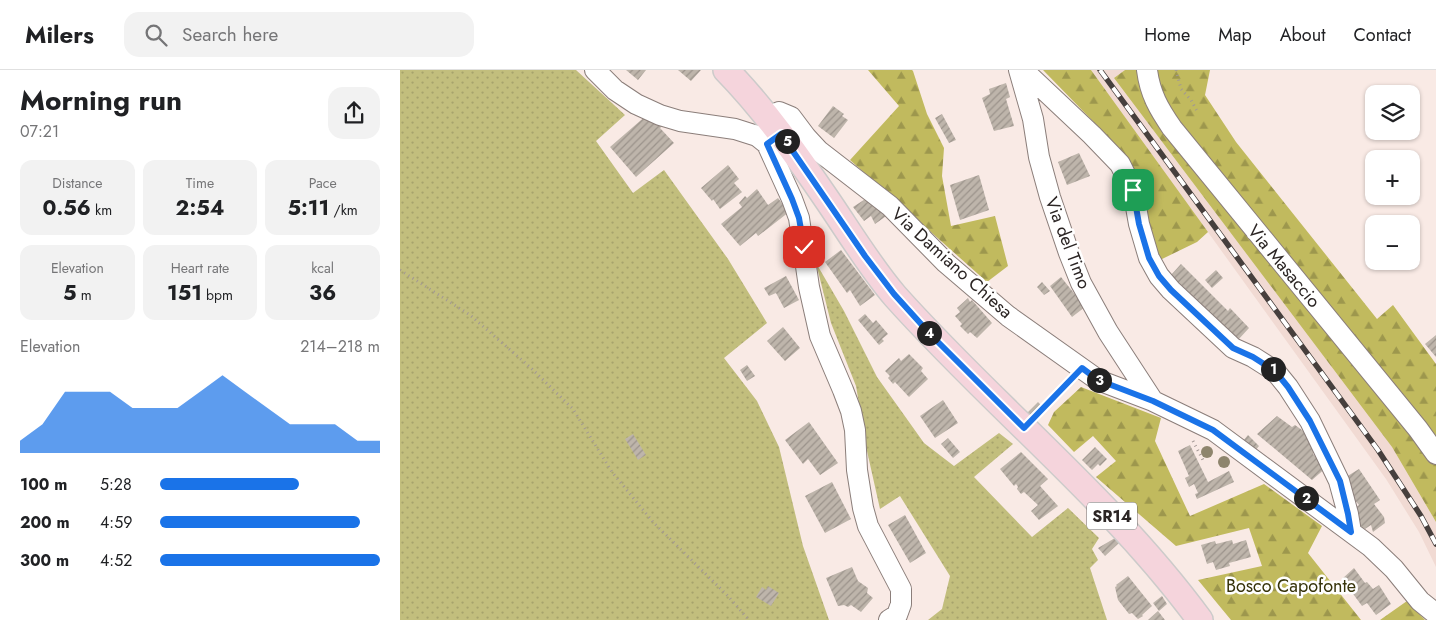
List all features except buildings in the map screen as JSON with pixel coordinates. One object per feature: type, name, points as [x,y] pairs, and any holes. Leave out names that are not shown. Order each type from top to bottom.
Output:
[{"type":"main road","name":"SR14","points":[[726,70],[742,87],[772,131],[894,294],[931,335],[1144,550],[1200,620]]},
{"type":"street","points":[[595,70],[615,90],[636,104],[660,115],[680,121],[735,129],[757,136],[772,131],[799,218],[809,287],[820,336],[843,390],[855,430],[857,470],[868,526],[901,589],[901,604],[897,615],[889,620]]},
{"type":"street","name":"Via del Timo","points":[[1019,70],[1033,119],[1041,166],[1069,254],[1081,283],[1108,332],[1153,401]]},
{"type":"street","points":[[1023,70],[1120,164],[1133,190],[1139,224],[1149,258],[1159,276],[1171,290],[1233,348],[1253,357],[1275,371],[1288,387],[1310,421],[1340,481],[1351,532]]},
{"type":"street","name":"Via Masaccio","points":[[1147,70],[1152,94],[1159,109],[1172,128],[1418,429],[1436,454]]},
{"type":"street","name":"Via Damiano Chiesa","points":[[772,131],[780,112],[791,118],[820,151],[890,206],[946,263],[1008,316],[1098,380],[1153,401],[1213,430],[1377,552],[1420,600],[1436,614]]},
{"type":"path","points":[[1176,70],[1181,89],[1198,111]]},
{"type":"path","points":[[400,270],[470,315],[573,409],[612,472],[653,522],[728,596],[749,620]]},
{"type":"path","points":[[1024,428],[1082,368]]},
{"type":"path","points":[[1192,440],[1204,462]]},
{"type":"shaded area","points":[[400,70],[576,70],[625,115],[596,141],[633,193],[664,170],[728,259],[767,323],[724,358],[757,401],[779,447],[803,546],[829,620],[400,620]]},
{"type":"shaded area","points":[[1091,70],[1125,70],[1114,78],[1392,447],[1436,522],[1436,567],[1419,532],[1386,479]]},
{"type":"shaded area","points":[[816,263],[844,311],[877,377],[924,443],[954,466],[999,433],[1013,444],[974,477],[1032,537],[1068,508],[1099,538],[1092,549],[1098,560],[1090,568],[1107,620],[928,620],[942,609],[950,576],[900,496],[880,509],[867,451],[856,386],[831,323]]},
{"type":"green space","points":[[868,70],[913,71],[927,114],[944,148],[942,176],[951,226],[995,216],[1008,266],[987,282],[850,160],[899,106]]},
{"type":"green space","points":[[1043,70],[1091,70],[1208,232],[1197,242],[1160,260],[1136,178],[1119,148]]},
{"type":"green space","points":[[1125,70],[1210,70],[1205,95],[1236,142],[1377,319],[1393,305],[1436,364],[1436,522],[1392,447],[1114,78]]},
{"type":"green space","name":"Bosco Capofonte","points":[[1081,387],[1161,418],[1155,441],[1190,516],[1264,484],[1322,526],[1308,553],[1361,620],[1231,620],[1198,580],[1262,566],[1249,528],[1176,546],[1096,477],[1116,461],[1093,436],[1074,452],[1048,425],[1054,412]]},
{"type":"green space","name":"Bosco Capofonte","points":[[1407,601],[1425,620],[1380,620]]},
{"type":"railway","points":[[1100,70],[1378,450],[1421,516],[1436,544]]},
{"type":"route","points":[[804,247],[799,218],[767,144],[781,134],[865,256],[894,294],[931,335],[1024,428],[1082,368],[1098,380],[1153,401],[1213,430],[1351,532],[1340,481],[1310,421],[1275,371],[1253,357],[1233,348],[1171,290],[1159,276],[1149,258],[1139,224],[1133,190]]}]
